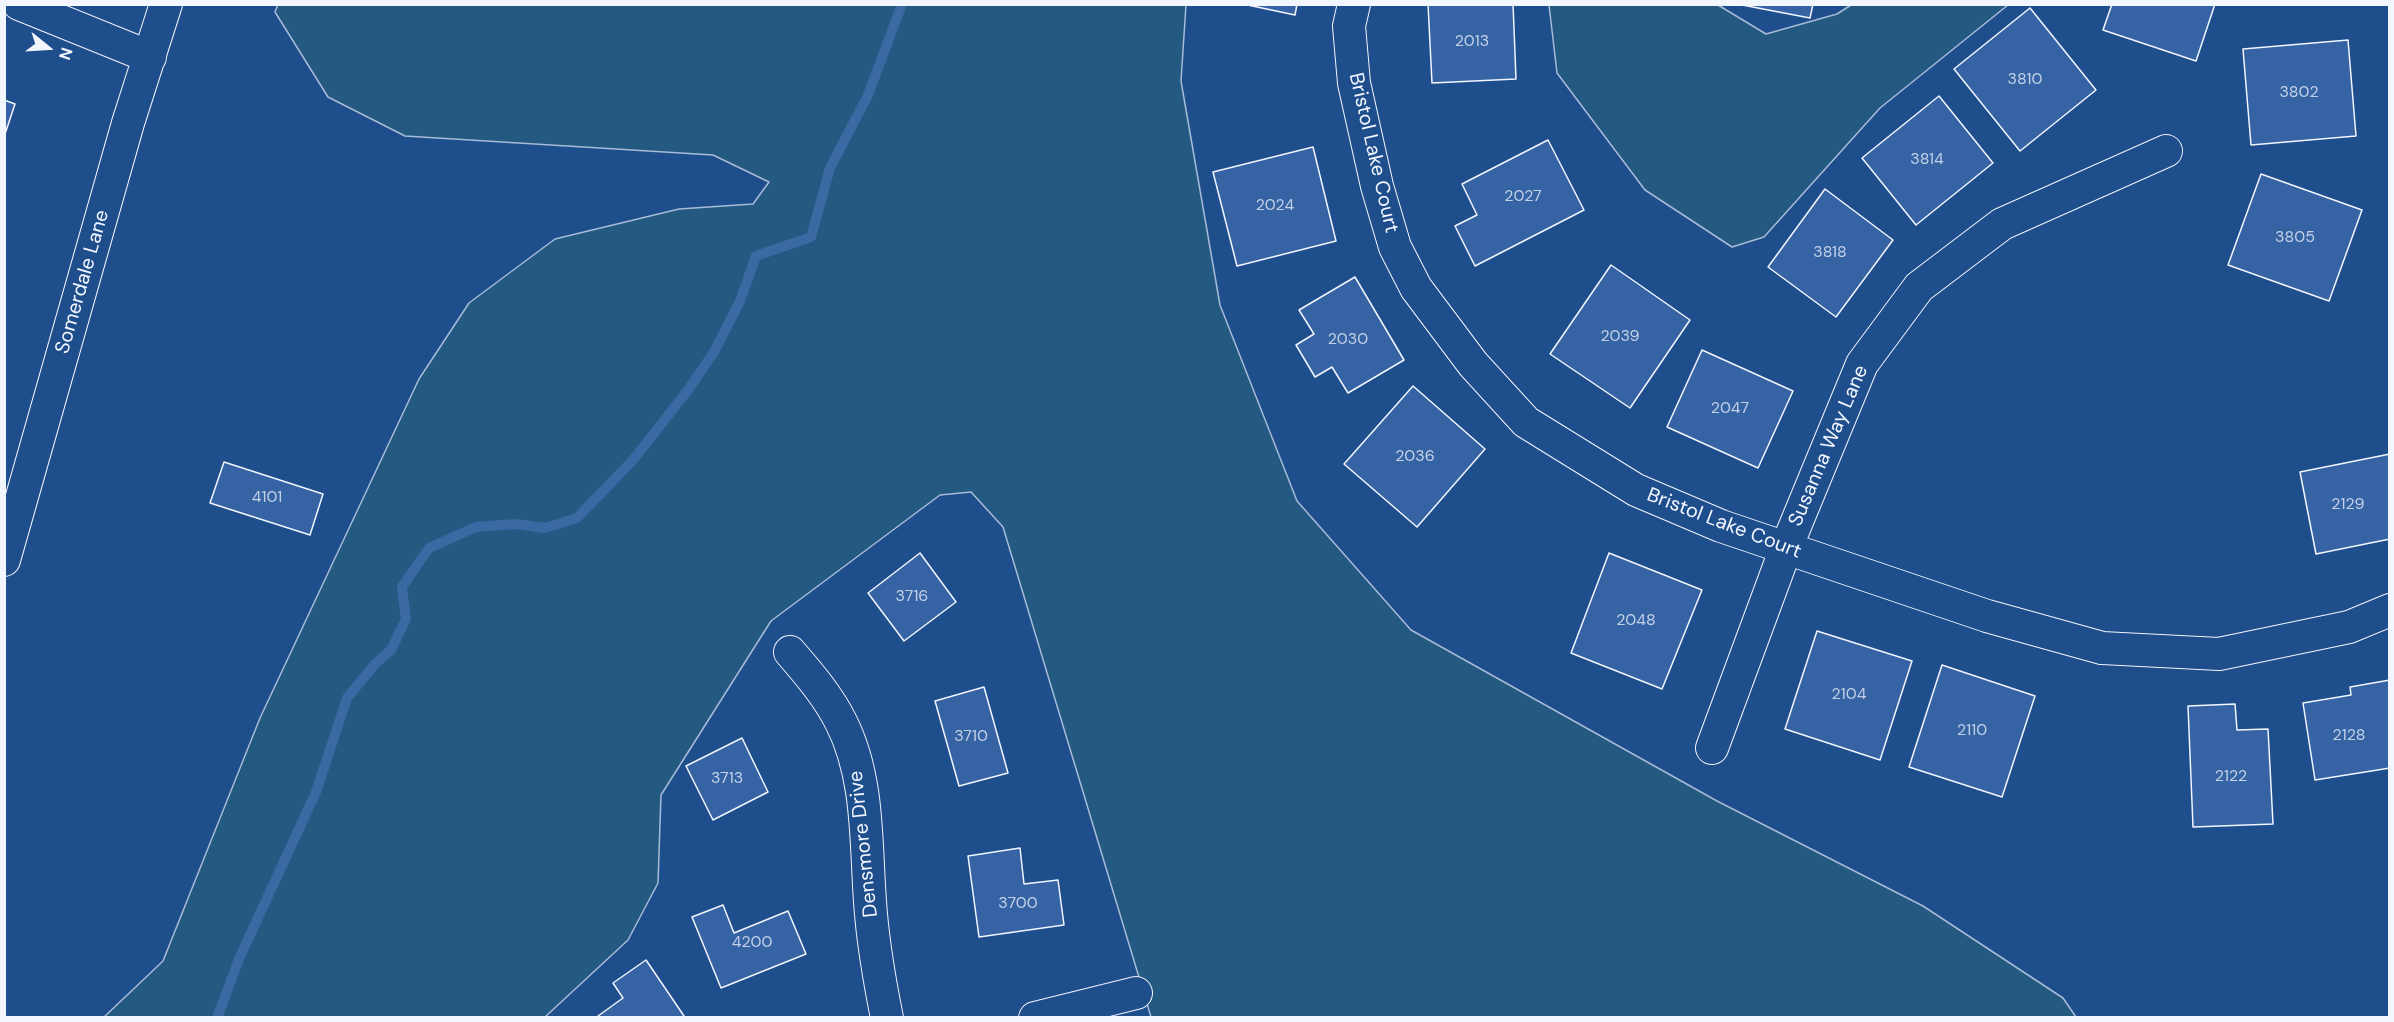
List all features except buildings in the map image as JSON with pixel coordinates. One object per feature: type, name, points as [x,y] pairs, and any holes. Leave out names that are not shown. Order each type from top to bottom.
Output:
[{"type":"street","points":[[19,4],[150,57]]},
{"type":"street","name":"Somerdale Lane","points":[[4,560],[128,123],[166,4]]},
{"type":"street","name":"Bristol Lake Court","points":[[1354,4],[1349,26],[1354,84],[1377,186],[1395,247],[1416,288],[1473,363],[1526,422],[1636,490],[1721,526],[1987,616],[2102,648],[2218,654],[2349,627],[2390,610]]},
{"type":"street","name":"Susanna Way Lane","points":[[1712,748],[1786,548],[1862,364],[1919,287],[2002,224],[2166,151]]},
{"type":"street","name":"Densmore Drive","points":[[790,652],[814,680],[841,722],[858,768],[865,818],[876,964],[887,1017]]},
{"type":"street","points":[[1035,1017],[1136,993]]},
{"type":"shaded area","points":[[278,4],[1186,5],[1181,81],[1220,305],[1297,501],[1411,630],[1717,801],[1923,906],[2063,998],[2076,1017],[1151,1017],[1003,527],[971,492],[940,495],[771,621],[661,795],[658,883],[628,940],[545,1017],[103,1018],[163,961],[260,718],[419,379],[469,303],[555,239],[679,209],[753,204],[769,182],[713,155],[405,136],[328,97],[275,12]]},
{"type":"shaded area","points":[[1549,5],[1718,5],[1766,34],[1837,14],[1851,5],[2008,5],[1880,108],[1764,237],[1732,247],[1645,190],[1557,73]]},
{"type":"waterway","points":[[217,1018],[239,959],[316,792],[347,698],[375,664],[391,650],[406,619],[402,587],[429,548],[476,527],[515,524],[545,528],[577,518],[633,460],[688,390],[714,352],[740,301],[756,256],[811,237],[830,168],[868,95],[902,4]]}]
